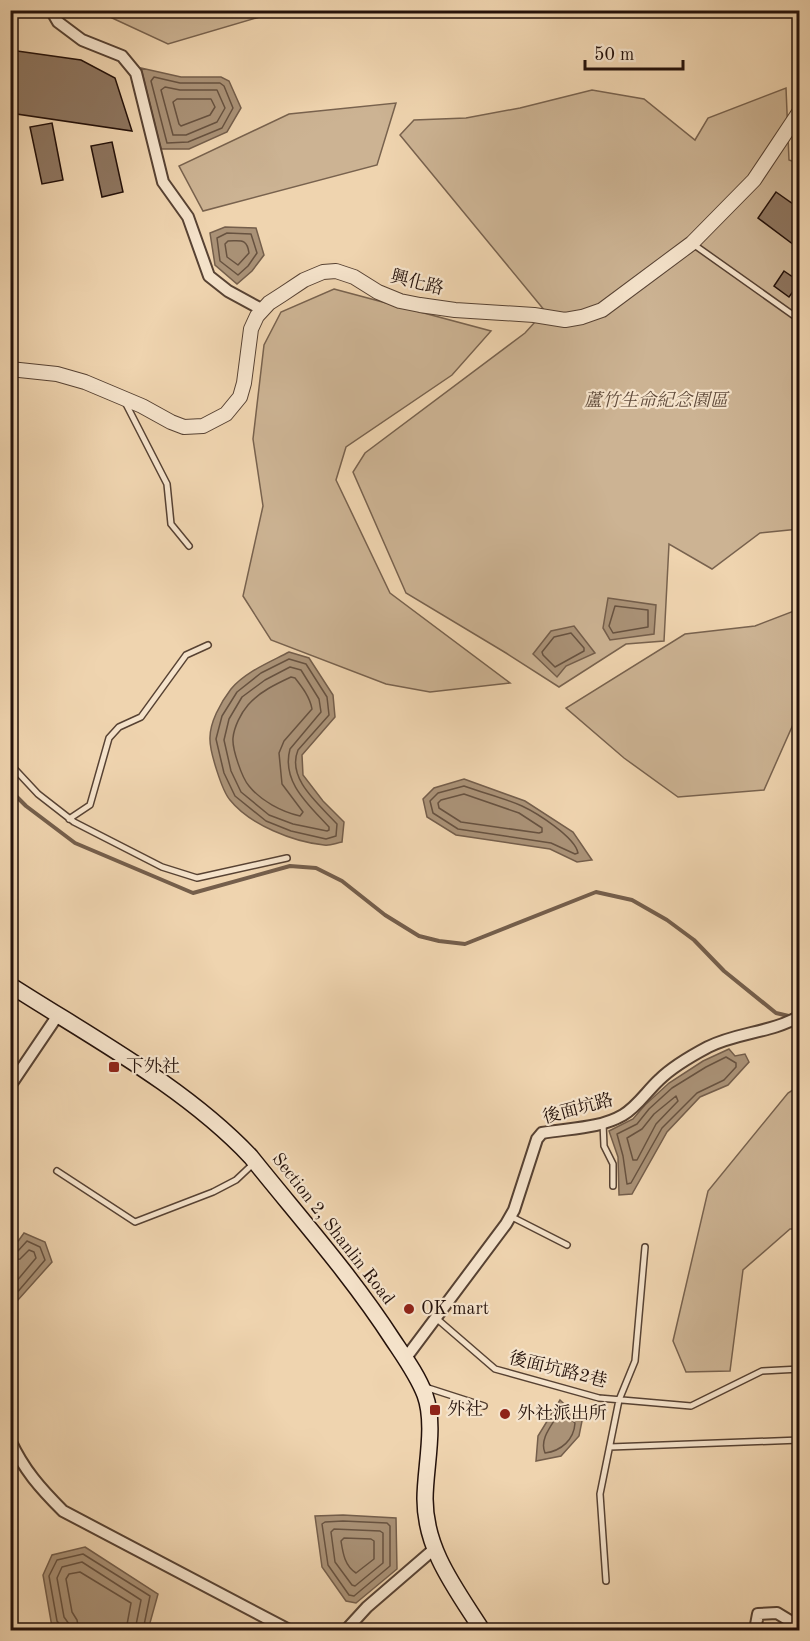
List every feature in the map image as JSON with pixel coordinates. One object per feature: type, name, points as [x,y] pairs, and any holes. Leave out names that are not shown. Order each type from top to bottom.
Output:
[{"type":"main road","name":"Section 2, Shanlin Road","points":[[10,985],[183,1097],[232,1137],[357,1288],[405,1359],[426,1396],[429,1413],[425,1499],[426,1518],[433,1550],[482,1630]]},
{"type":"street","points":[[51,10],[58,22],[82,40],[122,56],[136,73],[163,182],[188,217],[209,276],[228,291],[263,310]]},
{"type":"street","name":"興化路","points":[[10,369],[57,375],[85,382],[184,427],[203,426],[226,414],[240,397],[251,329],[257,316],[304,280],[323,272],[336,271],[354,277],[378,292],[400,301],[455,310],[534,315],[566,320],[582,318],[602,310],[692,243],[754,180],[800,111]]},
{"type":"street","points":[[10,1086],[58,1015]]},
{"type":"street","name":"後面坑路","points":[[405,1359],[510,1216],[517,1203],[537,1139],[542,1133],[603,1123],[630,1110],[672,1068],[708,1047],[788,1022],[800,1016]]},
{"type":"street","points":[[10,1440],[33,1481],[63,1511],[289,1630]]},
{"type":"street","points":[[346,1630],[367,1607],[433,1550]]},
{"type":"street","points":[[755,1630],[758,1614],[777,1612],[799,1627]]},
{"type":"lane","points":[[692,243],[800,320]]},
{"type":"lane","points":[[123,398],[167,484],[171,524],[189,546]]},
{"type":"lane","points":[[69,819],[90,805],[109,738],[119,727],[141,717],[186,655],[208,645]]},
{"type":"lane","points":[[10,764],[38,795],[69,819],[162,867],[197,878],[287,858]]},
{"type":"lane","points":[[603,1123],[604,1146],[613,1164],[613,1186]]},
{"type":"lane","points":[[57,1171],[135,1222],[213,1192],[236,1180],[255,1162]]},
{"type":"lane","points":[[510,1216],[567,1245]]},
{"type":"lane","points":[[620,1400],[635,1361],[645,1247]]},
{"type":"lane","name":"後面坑路2巷","points":[[436,1318],[495,1369],[599,1398],[692,1406],[762,1371],[800,1369]]},
{"type":"lane","points":[[420,1385],[484,1406]]},
{"type":"lane","name":"後面坑路2巷","points":[[606,1581],[600,1494],[620,1400]]},
{"type":"lane","points":[[610,1446],[800,1440]]},
{"type":"green space","points":[[97,11],[280,11],[168,44]]},
{"type":"green space","name":"蘆竹生命紀念園區","points":[[786,88],[789,160],[800,164],[799,529],[760,533],[712,569],[669,544],[664,641],[626,644],[559,687],[406,593],[353,472],[365,453],[525,333],[545,311],[400,135],[414,120],[466,118],[520,108],[592,90],[644,99],[695,140],[708,118]]},
{"type":"green space","points":[[396,103],[377,165],[203,211],[179,166],[289,114]]},
{"type":"green space","points":[[334,289],[491,331],[452,375],[346,447],[336,480],[390,593],[510,683],[430,692],[386,684],[271,640],[243,596],[263,506],[253,439],[264,345],[281,312]]},
{"type":"green space","points":[[799,609],[799,711],[764,790],[678,797],[624,758],[566,708],[685,634],[755,626]]},
{"type":"green space","points":[[799,1086],[799,1229],[790,1229],[743,1270],[730,1371],[686,1372],[673,1341],[708,1191],[788,1093]]},
{"type":"water","points":[[141,68],[181,77],[221,77],[229,81],[241,108],[227,132],[189,149],[161,149]]},
{"type":"water","points":[[225,227],[256,228],[264,255],[252,271],[237,284],[215,265],[210,233]]},
{"type":"water","points":[[608,598],[656,605],[654,634],[610,640],[603,628]]},
{"type":"water","points":[[574,626],[595,653],[566,666],[557,677],[533,654],[551,631]]},
{"type":"water","points":[[289,652],[309,658],[333,695],[335,717],[302,755],[303,775],[323,801],[344,822],[342,842],[331,845],[286,836],[249,817],[230,800],[214,762],[210,740],[211,727],[227,694],[250,672]]},
{"type":"water","points":[[464,779],[525,801],[573,832],[592,860],[577,862],[550,849],[456,835],[427,817],[423,799],[434,788]]},
{"type":"water","points":[[729,1049],[735,1056],[745,1054],[749,1062],[728,1085],[700,1097],[667,1132],[632,1194],[619,1195],[618,1157],[609,1131],[633,1119],[669,1083],[703,1061]]},
{"type":"water","points":[[24,1233],[45,1242],[52,1262],[18,1300],[11,1304],[11,1251]]},
{"type":"water","points":[[560,1400],[582,1421],[579,1436],[561,1456],[536,1461],[538,1436]]},
{"type":"water","points":[[315,1516],[396,1518],[397,1569],[356,1603],[346,1601],[322,1567]]},
{"type":"water","points":[[85,1547],[158,1594],[148,1630],[52,1627],[43,1575],[52,1555]]},
{"type":"building","points":[[10,50],[81,60],[115,78],[132,131],[10,113]]},
{"type":"building","points":[[52,123],[63,180],[42,184],[30,127]]},
{"type":"building","points":[[112,142],[123,192],[102,197],[91,146]]},
{"type":"building","points":[[776,192],[800,209],[800,245],[798,248],[758,218]]},
{"type":"building","points":[[784,271],[800,282],[789,297],[774,286]]},
{"type":"waterway","points":[[10,790],[26,806],[75,843],[193,893],[290,866],[316,868],[342,881],[385,915],[419,936],[439,941],[465,944],[596,892],[632,900],[667,920],[694,940],[724,971],[776,1013],[793,1017]]},
{"type":"place","name":"下外社","points":[[114,1067]]},
{"type":"place","name":"OK mart","points":[[409,1309]]},
{"type":"place","name":"外社","points":[[435,1410]]},
{"type":"place","name":"外社派出所","points":[[505,1414]]}]
